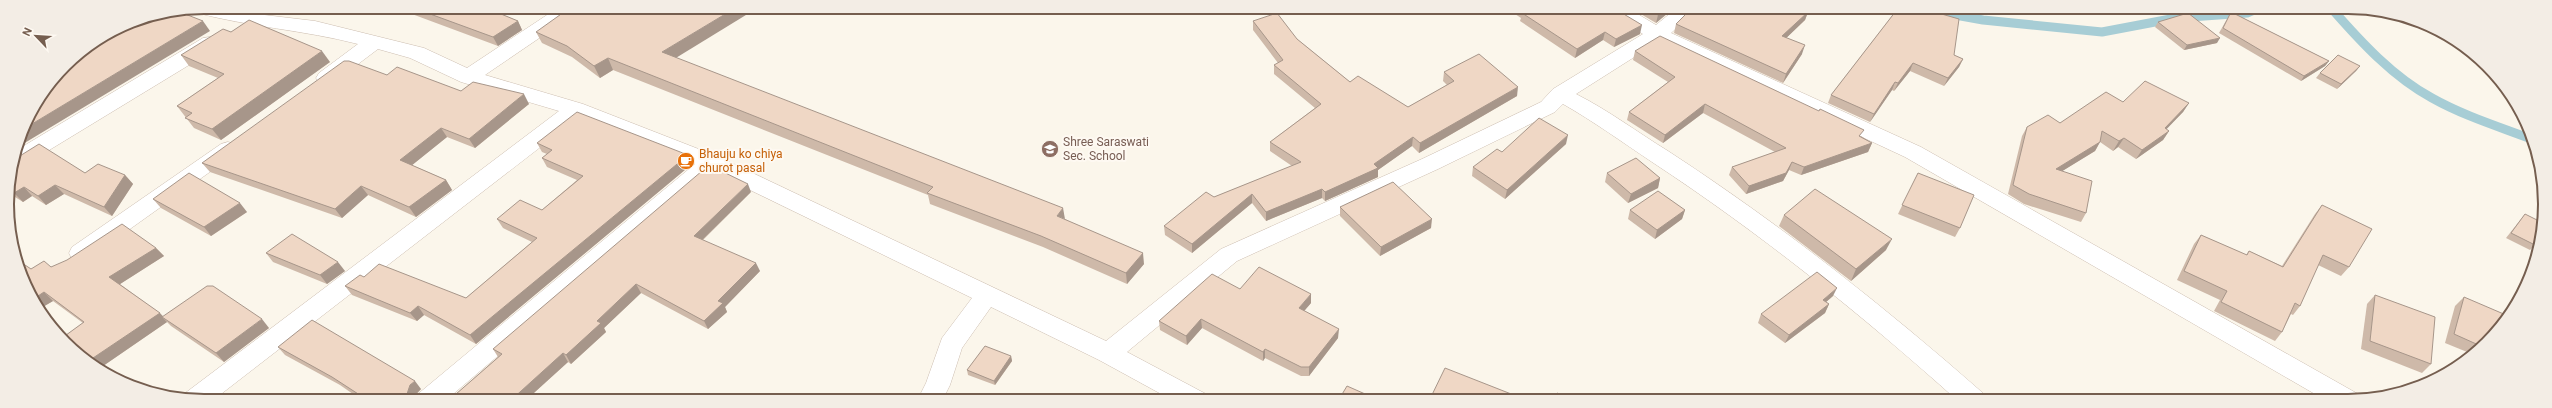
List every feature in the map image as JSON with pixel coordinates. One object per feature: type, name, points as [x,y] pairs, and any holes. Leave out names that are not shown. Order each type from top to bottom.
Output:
[{"type":"street","points":[[226,14],[247,19],[316,27],[417,53],[468,77],[576,109],[711,162],[1108,353],[1184,394]]},
{"type":"street","points":[[468,77],[562,14]]},
{"type":"street","points":[[1624,14],[1657,34],[1912,152],[2338,394]]},
{"type":"street","points":[[1108,353],[1229,255],[1548,107],[1560,94],[1657,34],[1682,14]]},
{"type":"street","points":[[19,159],[136,89],[247,19]]},
{"type":"street","points":[[311,89],[375,42]]},
{"type":"street","points":[[1560,94],[1579,104],[1723,199],[1814,265],[1874,313],[1968,394]]},
{"type":"street","points":[[201,394],[576,109]]},
{"type":"street","points":[[67,262],[246,136]]},
{"type":"street","points":[[435,394],[711,162]]},
{"type":"street","points":[[933,394],[938,385],[950,345],[987,294]]},
{"type":"building","points":[[430,14],[501,14],[518,21],[493,37]]},
{"type":"building","points":[[561,14],[725,14],[662,52],[1063,208],[1057,216],[1143,253],[1126,273],[1041,236],[927,193],[933,187],[608,58],[594,66],[567,46],[536,32]]},
{"type":"building","points":[[1278,14],[1297,39],[1350,82],[1358,76],[1408,107],[1454,81],[1444,72],[1479,54],[1518,87],[1420,143],[1413,137],[1374,164],[1378,168],[1325,192],[1322,189],[1266,212],[1252,194],[1192,244],[1164,226],[1206,192],[1214,197],[1301,162],[1270,142],[1321,104],[1274,65],[1283,60],[1253,21]]},
{"type":"building","points":[[1524,14],[1624,14],[1642,25],[1616,39],[1605,32],[1577,49]]},
{"type":"building","points":[[1686,14],[1806,14],[1782,36],[1805,45],[1786,74],[1676,24]]},
{"type":"building","points":[[1894,14],[1942,14],[1959,19],[1954,55],[1963,59],[1948,78],[1913,63],[1898,83],[1895,82],[1874,114],[1831,95]]},
{"type":"building","points":[[2189,14],[2220,38],[2187,45],[2158,22]]},
{"type":"building","points":[[2230,14],[2235,14],[2329,61],[2304,76],[2223,28]]},
{"type":"building","points":[[187,15],[203,21],[32,124],[46,98],[61,79],[88,53],[109,39],[131,28],[155,20]]},
{"type":"building","points":[[249,20],[322,51],[212,129],[185,118],[192,113],[177,106],[224,74],[181,55],[223,29],[231,32]]},
{"type":"building","points":[[1660,36],[1819,111],[1820,109],[1864,130],[1859,136],[1872,143],[1804,167],[1792,162],[1786,173],[1749,186],[1732,167],[1786,148],[1705,104],[1665,135],[1629,112],[1675,77],[1635,51]]},
{"type":"building","points":[[2338,55],[2360,66],[2341,84],[2320,73]]},
{"type":"building","points":[[344,61],[349,61],[387,75],[397,67],[461,91],[473,82],[524,94],[469,139],[441,128],[400,160],[446,180],[409,207],[361,186],[335,209],[202,163]]},
{"type":"building","points":[[2145,81],[2189,103],[2165,128],[2169,131],[2142,150],[2124,138],[2119,141],[2102,131],[2100,142],[2056,169],[2092,181],[2086,213],[2029,194],[2013,185],[2027,127],[2048,115],[2060,123],[2106,92],[2123,102]]},
{"type":"building","points":[[577,112],[688,155],[470,335],[418,306],[410,313],[345,286],[360,275],[364,277],[379,264],[466,298],[537,238],[497,219],[520,200],[542,210],[583,176],[542,158],[552,150],[537,143]]},
{"type":"building","points":[[1539,118],[1568,135],[1507,190],[1473,167],[1497,149],[1502,152]]},
{"type":"building","points":[[39,144],[85,173],[98,164],[125,175],[104,207],[55,185],[38,196],[24,187],[14,193],[20,156]]},
{"type":"building","points":[[1636,158],[1660,178],[1631,194],[1607,173]]},
{"type":"building","points":[[709,165],[748,184],[694,236],[756,263],[718,301],[723,303],[704,321],[636,284],[597,321],[601,323],[566,355],[563,353],[518,394],[456,394],[502,354],[493,349]]},
{"type":"building","points":[[189,173],[240,203],[204,227],[153,199]]},
{"type":"building","points":[[1918,173],[1974,195],[1960,228],[1902,205]]},
{"type":"building","points":[[1393,182],[1432,219],[1381,247],[1340,207]]},
{"type":"building","points":[[1815,189],[1892,239],[1856,269],[1784,215]]},
{"type":"building","points":[[1658,191],[1685,210],[1657,230],[1630,210]]},
{"type":"building","points":[[2322,205],[2372,229],[2349,267],[2323,255],[2300,306],[2295,303],[2282,332],[2221,302],[2227,291],[2184,271],[2201,235],[2247,255],[2249,251],[2283,267]]},
{"type":"building","points":[[2525,214],[2537,220],[2533,244],[2511,233]]},
{"type":"building","points":[[122,224],[156,248],[109,277],[160,313],[93,358],[98,360],[97,361],[88,355],[67,335],[84,322],[44,292],[38,296],[28,277],[24,264],[31,269],[44,261],[51,267],[67,260]]},
{"type":"building","points":[[292,234],[338,262],[320,275],[266,253]]},
{"type":"building","points":[[1259,267],[1311,294],[1299,308],[1339,329],[1309,367],[1301,367],[1265,349],[1263,352],[1201,319],[1186,336],[1159,321],[1212,274],[1240,289]]},
{"type":"building","points":[[1817,272],[1837,288],[1823,300],[1829,304],[1789,335],[1761,314]]},
{"type":"building","points":[[207,286],[213,286],[262,319],[216,353],[162,317]]},
{"type":"building","points":[[2375,295],[2435,317],[2431,364],[2370,341]]},
{"type":"building","points":[[2464,297],[2503,314],[2476,344],[2454,334]]},
{"type":"building","points":[[312,320],[415,381],[410,385],[407,394],[358,394],[332,377],[278,347]]},
{"type":"building","points":[[985,346],[1011,356],[994,381],[967,370]]},
{"type":"building","points":[[1445,368],[1511,394],[1432,394]]},
{"type":"building","points":[[1347,386],[1365,394],[1342,394]]},
{"type":"waterway","points":[[1950,14],[1983,20],[2102,32],[2176,18],[2233,14]]},
{"type":"waterway","points":[[2336,14],[2378,58],[2418,90],[2444,104],[2482,121],[2526,137]]},
{"type":"place","name":"Shree Saraswati Sec. School","points":[[1050,149]]},
{"type":"place","name":"Bhauju ko chiya churot pasal","points":[[686,161]]}]
